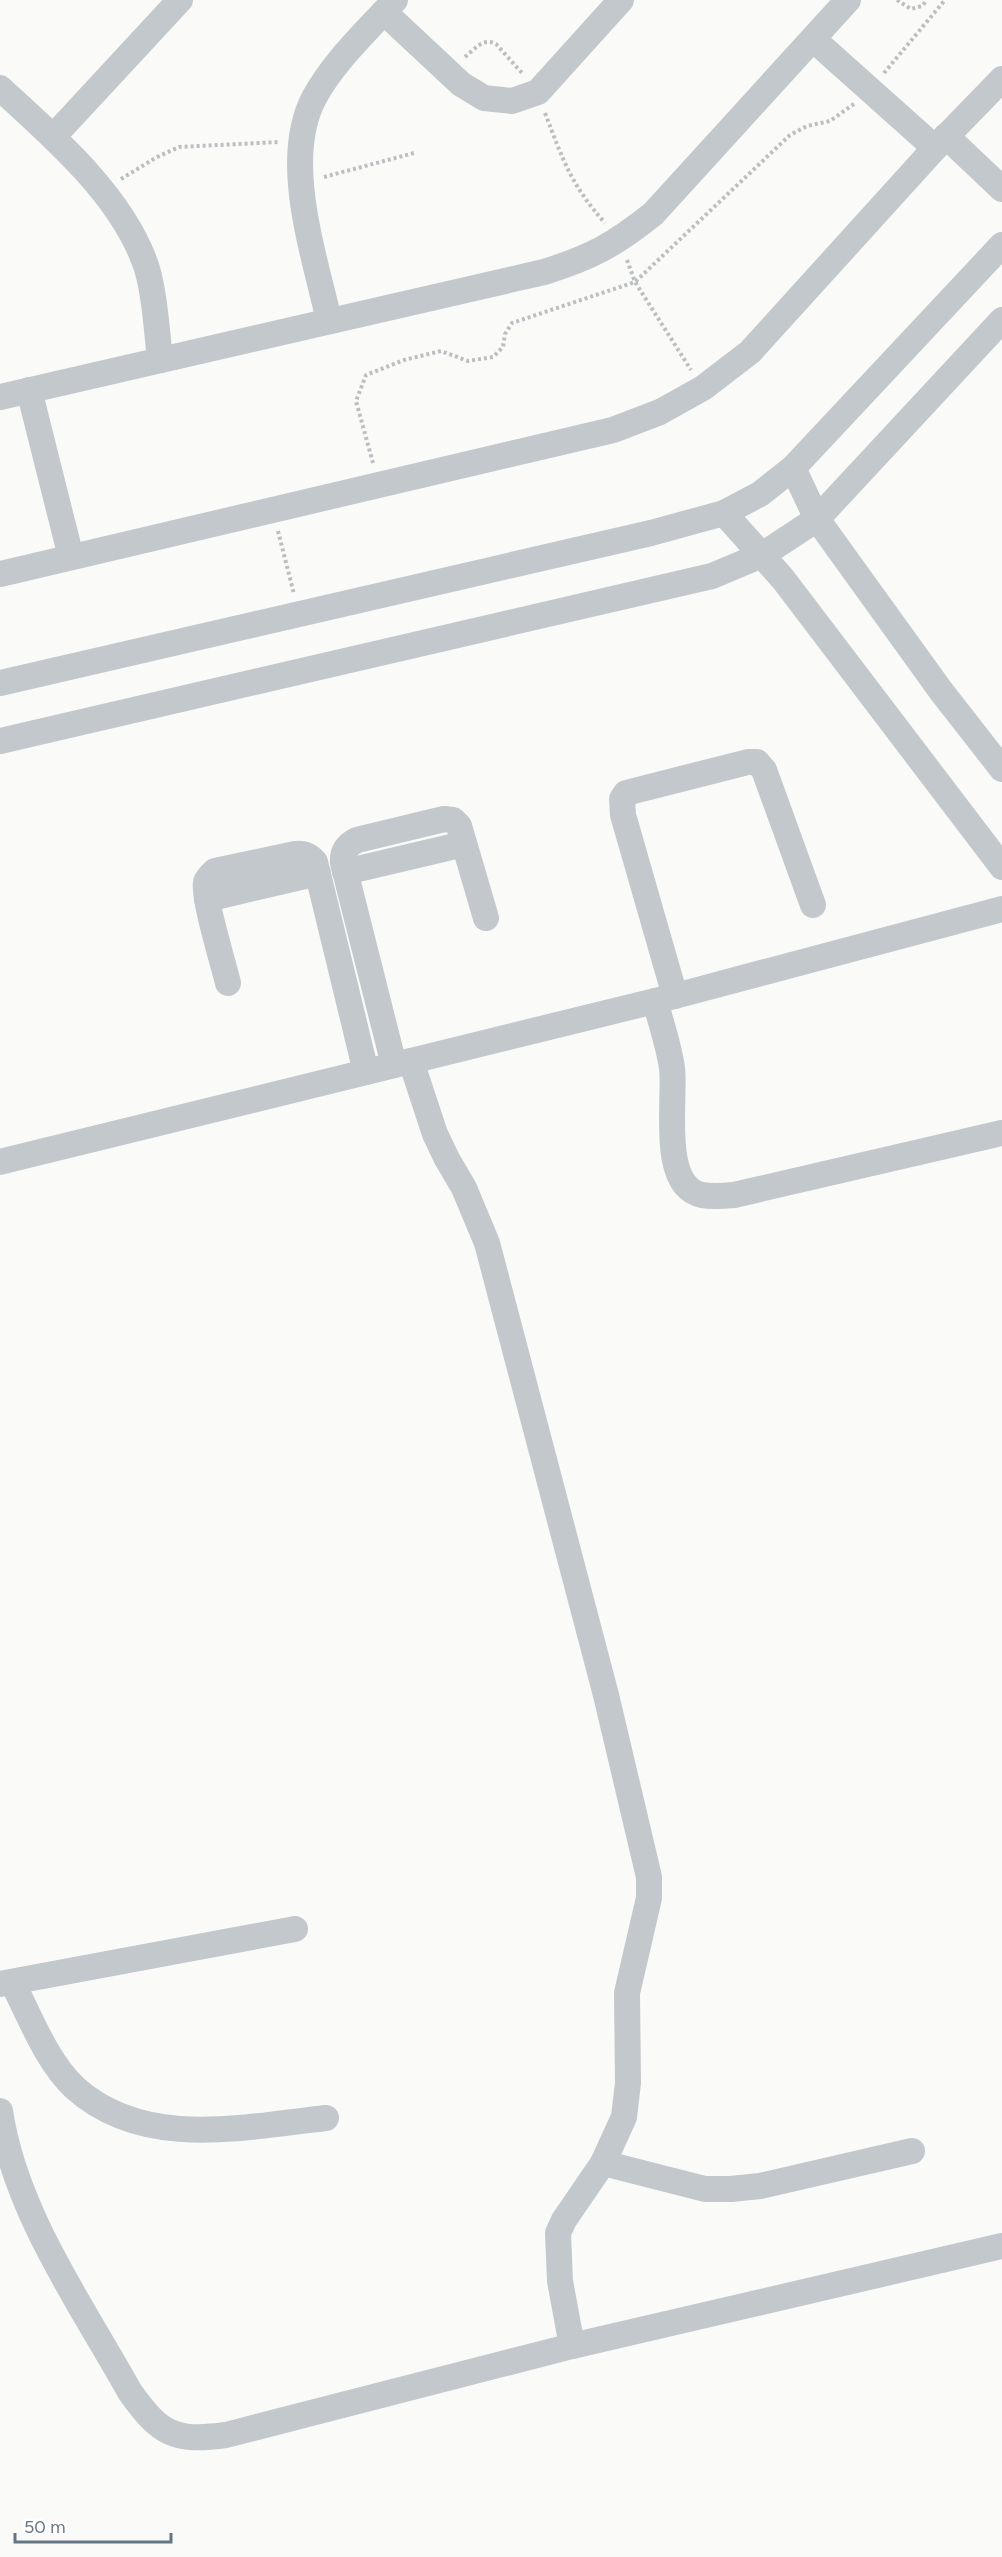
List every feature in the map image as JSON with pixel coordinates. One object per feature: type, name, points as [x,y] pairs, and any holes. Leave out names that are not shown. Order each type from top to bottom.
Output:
[{"type":"street","points":[[53,137],[180,0]]},
{"type":"street","points":[[329,321],[300,183],[301,141],[314,100],[336,64],[390,6],[461,84],[484,98],[512,101],[538,92],[621,0]]},
{"type":"street","points":[[0,397],[544,272],[584,260],[621,240],[653,214],[848,0]]},
{"type":"street","points":[[813,39],[870,91],[1002,189]]},
{"type":"street","points":[[0,574],[613,430],[660,412],[703,388],[750,352],[941,142],[1002,79]]},
{"type":"street","points":[[0,88],[53,137],[102,191],[126,223],[145,261],[160,360]]},
{"type":"street","points":[[0,682],[651,533],[724,513],[760,494],[793,468],[1002,245]]},
{"type":"street","points":[[0,741],[712,576],[762,555],[817,519],[1002,320]]},
{"type":"street","points":[[29,390],[71,557]]},
{"type":"street","points":[[793,468],[817,519],[941,691],[1002,769]]},
{"type":"street","points":[[724,513],[762,555],[1002,867]]},
{"type":"street","points":[[813,905],[764,770],[758,762],[748,762],[626,793],[622,799],[665,999],[672,1070],[670,1121],[678,1168],[689,1189],[701,1195],[735,1195],[1002,1132]]},
{"type":"street","points":[[486,918],[456,822],[444,819],[357,840],[348,845],[342,857],[403,1063],[435,1134],[464,1188],[487,1243],[644,1848],[649,1877],[649,1898],[627,1993],[628,2083],[624,2117],[603,2163],[564,2220],[558,2233],[560,2281],[572,2346]]},
{"type":"street","points":[[228,984],[205,883],[216,871],[300,853],[311,857],[318,873],[366,1072]]},
{"type":"street","points":[[0,1162],[665,999],[1002,909]]},
{"type":"street","points":[[295,1929],[6,1983],[51,2057],[74,2087],[92,2100],[119,2114],[148,2124],[177,2130],[207,2130],[326,2118]]},
{"type":"street","points":[[0,2111],[7,2146],[9,2185],[37,2226],[130,2392],[147,2415],[168,2433],[197,2439],[226,2435],[572,2346],[1002,2246]]},
{"type":"street","points":[[603,2163],[705,2189],[731,2189],[770,2184],[912,2151]]},
{"type":"path","points":[[897,0],[911,9],[922,6],[927,0]]},
{"type":"path","points":[[379,485],[356,401],[366,375],[404,360],[441,351],[468,361],[494,357],[502,347],[505,334],[512,323],[635,282],[790,135],[807,126],[830,121],[870,91],[945,0]]},
{"type":"path","points":[[448,72],[483,42],[491,41],[496,44],[538,92],[572,180],[586,201],[621,240]]},
{"type":"path","points":[[102,191],[157,157],[179,147],[301,141]]},
{"type":"path","points":[[300,183],[414,153]]},
{"type":"path","points":[[635,282],[703,388]]},
{"type":"path","points":[[272,510],[300,614]]}]
